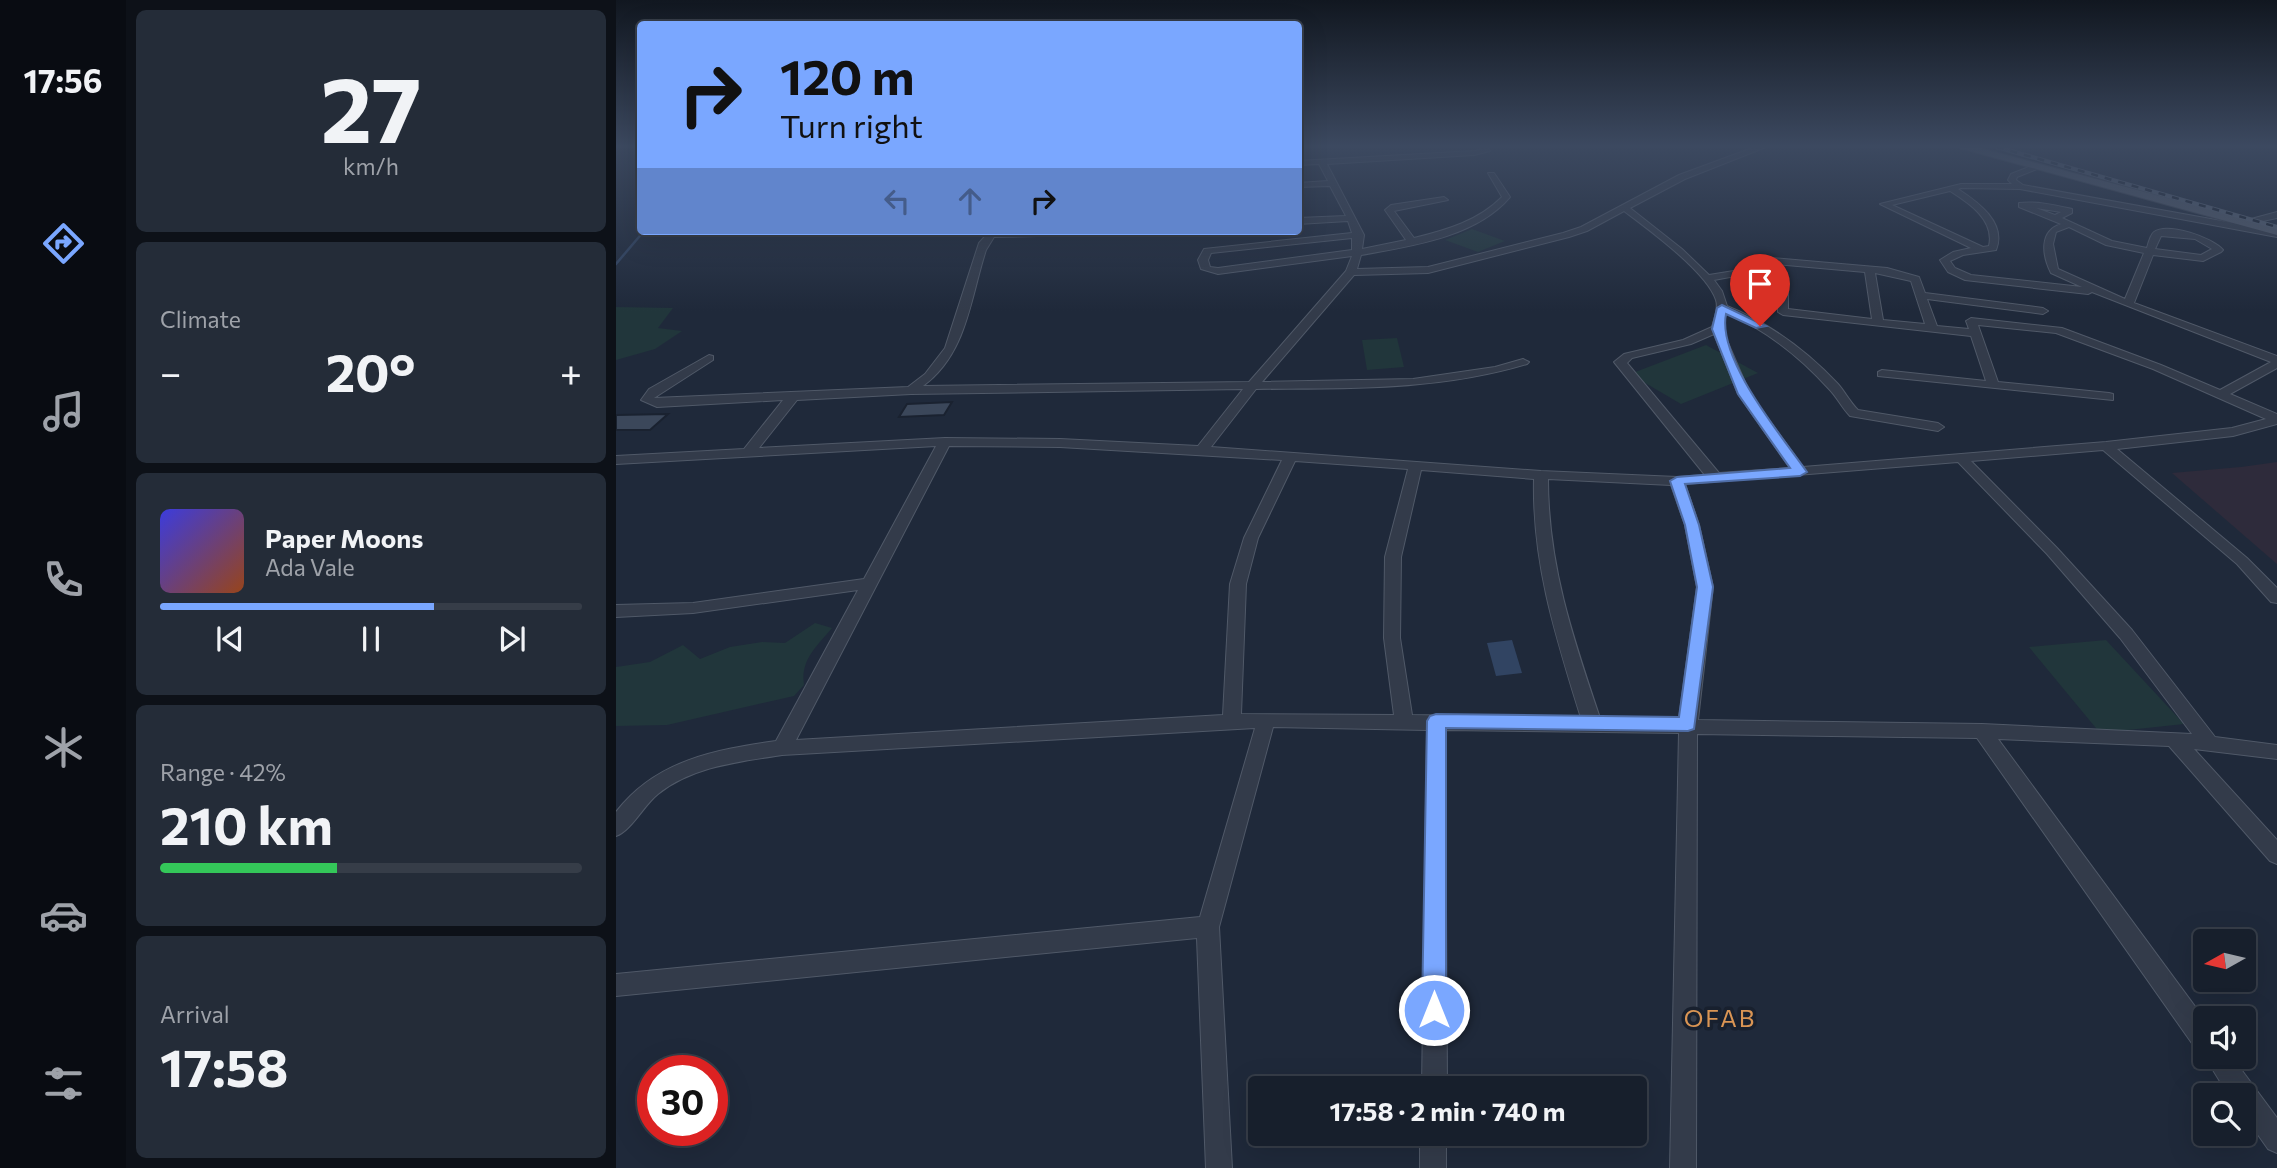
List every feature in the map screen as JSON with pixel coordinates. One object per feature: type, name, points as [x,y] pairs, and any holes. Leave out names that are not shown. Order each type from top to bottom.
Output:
[{"type":"main road","points":[[2166,202],[2277,233]]},
{"type":"street","points":[[1202,450],[1253,384],[1351,272],[1359,252],[1359,235],[1343,202]]},
{"type":"street","points":[[1411,241],[1389,210],[1394,206],[1431,202]]},
{"type":"street","points":[[1359,235],[1207,251],[1203,260],[1206,269],[1217,271],[1359,252],[1411,241],[1477,221],[1494,212],[1504,202]]},
{"type":"street","points":[[1351,272],[1406,272],[1448,266],[1584,229],[1634,202]]},
{"type":"street","points":[[1891,202],[1884,206],[1982,250]]},
{"type":"street","points":[[1970,202],[1992,224],[1995,244],[1982,250],[1961,252],[1945,260],[1951,270],[1969,278],[2096,291]]},
{"type":"street","points":[[2102,202],[2277,233]]},
{"type":"street","points":[[2059,216],[2068,211],[2040,205],[2022,205],[2109,243],[2149,252],[2203,258],[2218,250],[2215,244],[2172,232],[2157,234],[2149,252],[2128,304]]},
{"type":"street","points":[[1623,207],[1716,287],[1722,308],[1717,329],[1744,394],[1800,472]]},
{"type":"street","points":[[2245,222],[2277,215]]},
{"type":"street","points":[[2260,217],[2277,221]]},
{"type":"street","points":[[1302,221],[1352,218]]},
{"type":"street","points":[[2070,224],[2054,229],[2051,234],[2049,252],[2052,267],[2063,276],[2277,362]]},
{"type":"street","points":[[911,390],[928,380],[941,367],[956,343],[980,252],[989,235]]},
{"type":"street","points":[[1707,278],[1744,272],[1761,260],[1870,270],[1915,279],[1931,328]]},
{"type":"street","points":[[1870,270],[1878,323]]},
{"type":"street","points":[[1783,278],[1783,312],[1931,328],[2058,330],[2221,394],[2277,420]]},
{"type":"street","points":[[1920,295],[2043,311]]},
{"type":"street","points":[[1965,301],[1993,385]]},
{"type":"street","points":[[1722,308],[1742,315],[1790,347],[1832,386],[1854,413],[1938,427]]},
{"type":"street","points":[[1716,480],[1620,362],[1628,356],[1687,342],[1717,329]]},
{"type":"street","points":[[709,358],[653,392],[647,400],[657,402],[911,390],[1413,383],[1496,370],[1523,362]]},
{"type":"street","points":[[2221,394],[2277,362]]},
{"type":"street","points":[[1882,374],[2109,397]]},
{"type":"street","points":[[748,453],[793,396]]},
{"type":"street","points":[[616,460],[945,442],[1060,443],[1202,450],[1541,475],[1677,481],[1716,480],[2106,446],[2234,432],[2277,420]]},
{"type":"street","points":[[782,748],[945,442]]},
{"type":"street","points":[[2106,446],[2242,561],[2277,598]]},
{"type":"street","points":[[1231,722],[1238,584],[1251,538],[1290,458]]},
{"type":"street","points":[[1962,459],[2052,551],[2126,634],[2210,744]]},
{"type":"street","points":[[1404,720],[1392,638],[1393,557],[1415,467]]},
{"type":"street","points":[[1541,475],[1541,523],[1546,558],[1570,654],[1592,723]]},
{"type":"street","points":[[1677,481],[1692,525],[1705,587],[1688,724],[1683,1168]]},
{"type":"street","points":[[616,611],[693,608],[870,583]]},
{"type":"street","points":[[1219,1168],[1208,927],[1266,720]]},
{"type":"street","points":[[619,819],[678,769],[710,758],[782,748],[1266,720],[1982,730],[2174,739],[2277,752]]},
{"type":"street","points":[[1434,1076],[1436,721]]},
{"type":"street","points":[[1982,730],[2193,1023]]},
{"type":"street","points":[[2174,739],[2277,855]]},
{"type":"street","points":[[616,985],[1208,927]]},
{"type":"street","points":[[2226,1069],[2277,1140]]},
{"type":"street","points":[[1433,1146],[1433,1168]]},
{"type":"shaded area","points":[[2277,462],[2277,564],[2172,473],[2241,467]]},
{"type":"green space","points":[[1472,229],[1505,241],[1478,252],[1445,240]]},
{"type":"green space","points":[[616,307],[673,308],[658,328],[682,331],[655,349],[616,360]]},
{"type":"green space","points":[[1397,338],[1404,367],[1367,370],[1362,340]]},
{"type":"green space","points":[[1706,345],[1758,373],[1681,404],[1630,374]]},
{"type":"green space","points":[[815,623],[832,628],[807,661],[803,676],[804,685],[794,696],[667,725],[616,726],[616,667],[650,662],[683,645],[700,659],[730,647],[762,642],[785,643]]},
{"type":"green space","points":[[2106,640],[2184,724],[2100,733],[2029,647]]},
{"type":"water","points":[[1512,640],[1522,673],[1496,676],[1487,643]]},
{"type":"building","points":[[952,402],[944,415],[899,417],[907,404]]},
{"type":"building","points":[[668,414],[650,430],[616,430],[616,415]]},
{"type":"waterway","points":[[616,264],[641,235]]},
{"type":"railway","points":[[2188,202],[2277,227]]},
{"type":"district","name":"OFAB","points":[[1720,1017]]},
{"type":"route","points":[[1434,1010],[1436,721],[1688,724],[1705,587],[1692,525],[1677,481],[1800,472],[1744,394],[1717,329],[1722,308],[1742,315],[1760,326]]}]
